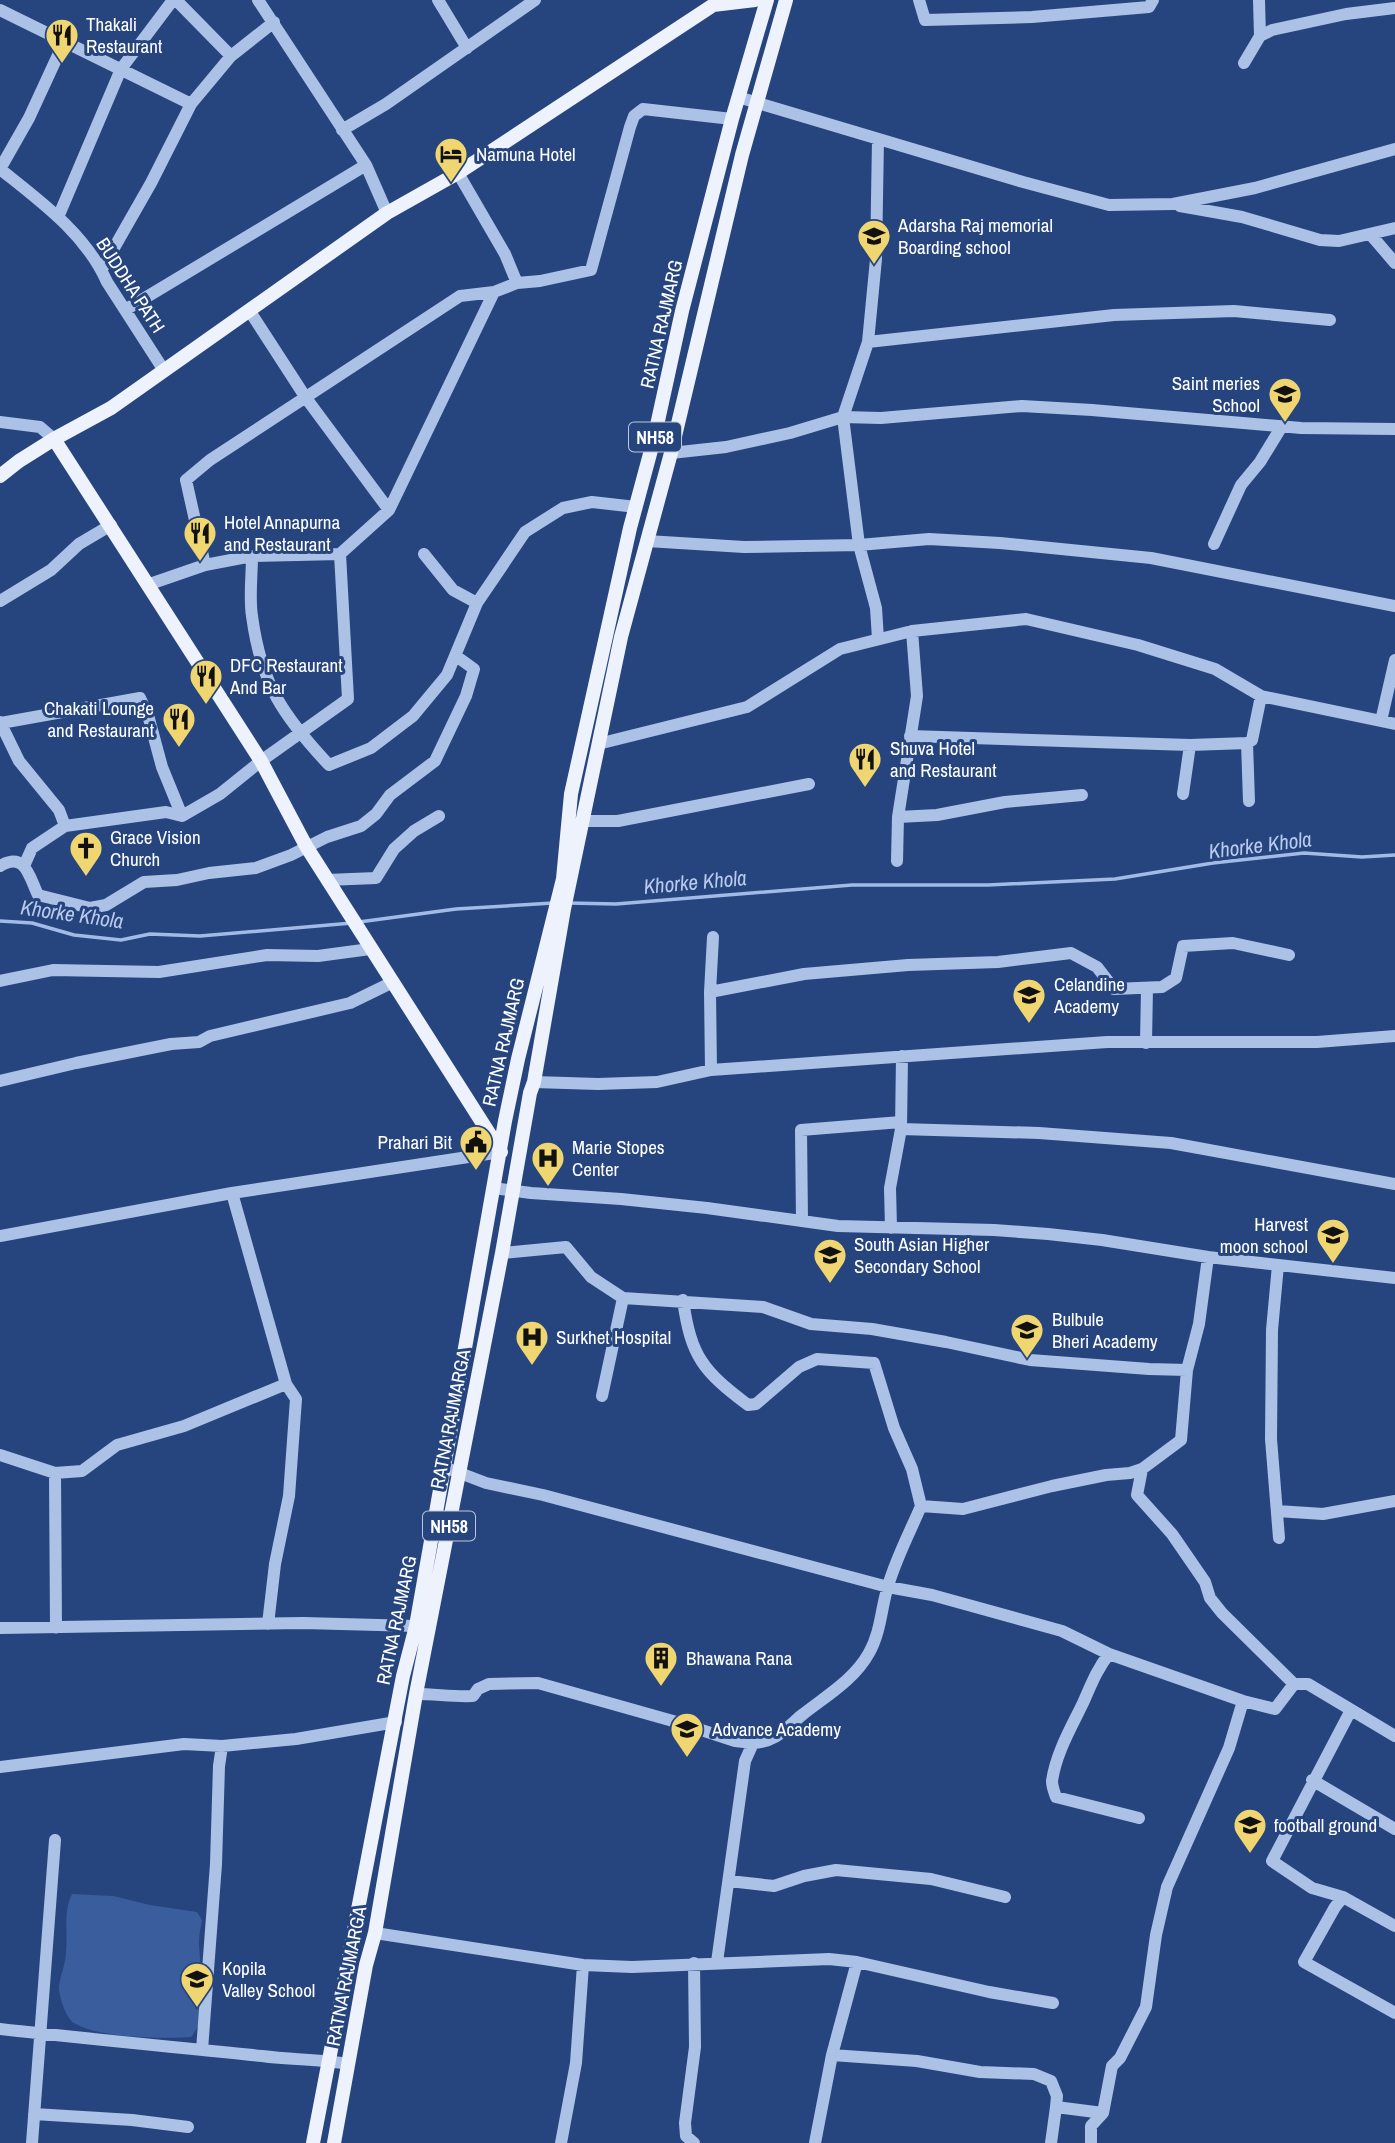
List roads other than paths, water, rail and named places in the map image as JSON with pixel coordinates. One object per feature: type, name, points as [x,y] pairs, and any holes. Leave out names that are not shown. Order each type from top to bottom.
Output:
[{"type":"main road","points":[[0,477],[19,461],[54,439],[111,408],[387,214],[458,173],[717,2],[755,0]]},
{"type":"main road","name":"RATNA RAJMARG","points":[[568,876],[571,794],[636,507],[682,311],[738,97],[767,0]]},
{"type":"main road","name":"RATNA RAJMARG","points":[[313,2143],[403,1676],[416,1626],[518,1059],[583,821],[621,637],[712,291],[742,155],[786,0]]},
{"type":"main road","points":[[54,439],[261,761],[306,846],[501,1152]]},
{"type":"main road","name":"RATNA RAJMARGA","points":[[334,2143],[366,1965],[375,1933],[419,1678],[502,1252],[524,1122],[534,1082],[558,910]]},
{"type":"main road","points":[[505,1121],[524,1122]]},
{"type":"main road","points":[[403,1676],[419,1678]]},
{"type":"street","points":[[59,215],[121,69],[175,0],[231,56]]},
{"type":"street","points":[[258,0],[366,165],[387,214]]},
{"type":"street","points":[[438,0],[467,48]]},
{"type":"street","points":[[342,130],[386,104],[535,0]]},
{"type":"street","points":[[919,0],[925,20],[1032,17],[1149,7],[1153,0]]},
{"type":"street","points":[[1244,63],[1260,36],[1259,0]]},
{"type":"street","points":[[1260,36],[1272,30],[1346,14],[1395,8]]},
{"type":"street","points":[[0,10],[191,103]]},
{"type":"street","points":[[102,269],[151,183],[191,103],[231,56],[274,22]]},
{"type":"street","points":[[0,169],[29,118],[65,40]]},
{"type":"street","points":[[738,97],[1109,205],[1173,204],[1255,188],[1395,149]]},
{"type":"street","points":[[205,565],[186,480],[261,425],[460,296],[494,292],[517,283],[592,270],[630,127],[634,116],[643,109],[732,119]]},
{"type":"street","points":[[878,139],[876,260],[868,342],[843,417],[859,545],[876,608],[878,639]]},
{"type":"street","points":[[125,310],[366,165]]},
{"type":"street","name":"BUDDHA PATH","points":[[0,169],[59,215],[102,269],[163,369]]},
{"type":"street","points":[[458,173],[505,254],[517,283]]},
{"type":"street","points":[[1173,204],[1242,217],[1320,240],[1339,241],[1395,228]]},
{"type":"street","points":[[1371,235],[1395,263]]},
{"type":"street","points":[[147,584],[205,565],[252,556],[340,554],[389,510],[494,292]]},
{"type":"street","points":[[249,310],[306,398],[389,510]]},
{"type":"street","points":[[868,342],[1114,315],[1234,311],[1330,320]]},
{"type":"street","points":[[671,453],[726,447],[843,417],[893,417],[1022,406],[1282,426],[1395,429]]},
{"type":"street","points":[[0,422],[40,427],[54,439]]},
{"type":"street","points":[[1214,544],[1241,485],[1260,462],[1282,426]]},
{"type":"street","points":[[252,556],[251,614],[264,671],[279,705],[300,734],[329,765],[371,748],[413,716],[447,675],[477,604],[524,532],[563,508],[593,502],[636,507]]},
{"type":"street","points":[[0,601],[51,570],[79,544],[111,525]]},
{"type":"street","points":[[647,541],[744,547],[859,545],[929,539],[1000,542],[1151,558],[1395,606]]},
{"type":"street","points":[[24,866],[32,848],[65,826],[166,812],[182,816],[220,794],[348,699],[340,554]]},
{"type":"street","points":[[424,554],[453,590],[477,604]]},
{"type":"street","points":[[598,744],[747,707],[840,649],[912,631],[1026,619],[1138,645],[1215,669],[1261,696],[1395,724]]},
{"type":"street","points":[[897,861],[898,817],[918,696],[912,631]]},
{"type":"street","points":[[0,866],[10,860],[19,861],[38,895],[90,908],[106,905],[144,882],[177,880],[209,873],[256,868],[361,826],[376,814],[390,795],[435,761],[466,696],[474,668],[456,656]]},
{"type":"street","points":[[1381,720],[1395,660]]},
{"type":"street","points":[[910,736],[1190,745],[1247,743],[1252,740],[1261,696]]},
{"type":"street","points":[[65,826],[59,810],[19,761],[0,722],[140,698],[148,715],[162,767],[182,816]]},
{"type":"street","points":[[1247,743],[1249,801]]},
{"type":"street","points":[[1182,794],[1190,745]]},
{"type":"street","points":[[583,821],[618,821],[809,784]]},
{"type":"street","points":[[898,817],[937,815],[1005,802],[1082,795]]},
{"type":"street","points":[[327,880],[376,877],[394,849],[414,831],[439,816]]},
{"type":"street","points":[[711,1070],[710,992],[713,937]]},
{"type":"street","points":[[710,992],[804,974],[908,965],[998,962],[1071,953],[1097,967],[1114,989],[1147,988],[1162,987],[1176,978],[1183,946],[1233,943],[1289,956]]},
{"type":"street","points":[[0,981],[53,970],[159,972],[267,955],[318,956],[370,949]]},
{"type":"street","points":[[0,1081],[130,1052],[199,1042],[210,1035],[349,1003],[393,982]]},
{"type":"street","points":[[1146,1043],[1147,988]]},
{"type":"street","points":[[534,1082],[657,1083],[711,1070],[1010,1051],[1107,1042],[1317,1042],[1395,1037]]},
{"type":"street","points":[[891,1228],[890,1188],[901,1126],[902,1056]]},
{"type":"street","points":[[802,1221],[801,1130],[901,1126],[1171,1143],[1395,1184]]},
{"type":"street","points":[[0,1236],[232,1193],[501,1152]]},
{"type":"street","points":[[493,1188],[621,1199],[838,1226],[1048,1234],[1208,1257],[1395,1278]]},
{"type":"street","points":[[232,1193],[286,1384],[296,1399],[289,1496],[275,1564],[268,1624]]},
{"type":"street","points":[[502,1252],[566,1247],[591,1278],[623,1298],[764,1307],[811,1324],[872,1329],[1030,1360],[1187,1370]]},
{"type":"street","points":[[921,1506],[963,1510],[1052,1486],[1130,1473],[1142,1469],[1181,1440],[1187,1370],[1199,1324],[1208,1257]]},
{"type":"street","points":[[1278,1265],[1272,1330],[1271,1439],[1279,1538]]},
{"type":"street","points":[[603,1396],[623,1298]]},
{"type":"street","points":[[416,1694],[473,1696],[478,1689],[489,1684],[538,1683],[735,1741],[766,1743],[781,1736],[800,1717],[845,1683],[868,1655],[876,1640],[888,1587],[921,1506],[912,1469],[894,1428],[874,1363],[817,1359],[799,1367],[756,1404],[748,1405],[714,1380],[698,1358],[682,1300]]},
{"type":"street","points":[[0,1455],[55,1473],[82,1471],[117,1446],[184,1426],[286,1384]]},
{"type":"street","points":[[444,1467],[486,1483],[542,1495],[888,1587],[932,1595],[1062,1632],[1109,1654],[1243,1701],[1275,1709],[1294,1684]]},
{"type":"street","points":[[1142,1469],[1137,1495],[1172,1534],[1205,1582],[1210,1598],[1222,1614],[1294,1684],[1308,1684],[1395,1736]]},
{"type":"street","points":[[55,1473],[56,1628]]},
{"type":"street","points":[[1277,1511],[1323,1514],[1395,1501]]},
{"type":"street","points":[[0,1629],[268,1624],[416,1626]]},
{"type":"street","points":[[1109,1654],[1099,1667],[1068,1731],[1058,1756],[1053,1790],[1056,1797],[1139,1818]]},
{"type":"street","points":[[1091,2143],[1091,2126],[1102,2113],[1112,2066],[1120,2058],[1146,2007],[1156,1935],[1167,1887],[1228,1748],[1243,1701]]},
{"type":"street","points":[[1351,1710],[1312,1780],[1272,1861],[1312,1888],[1343,1897],[1395,1926]]},
{"type":"street","points":[[0,1767],[184,1744],[222,1746],[296,1739],[396,1722]]},
{"type":"street","points":[[717,1962],[745,1761],[753,1743]]},
{"type":"street","points":[[202,2050],[222,1746]]},
{"type":"street","points":[[1312,1780],[1395,1829]]},
{"type":"street","points":[[32,2143],[55,1840]]},
{"type":"street","points":[[729,1881],[774,1886],[804,1876],[836,1870],[931,1879],[1005,1897]]},
{"type":"street","points":[[1343,1897],[1304,1962],[1395,2013]]},
{"type":"street","points":[[375,1933],[583,1965],[632,1967],[829,1959],[857,1962],[989,1992],[1053,2003]]},
{"type":"street","points":[[815,2143],[832,2055],[857,1962]]},
{"type":"street","points":[[694,1963],[695,2047],[685,2123],[686,2136],[694,2143]]},
{"type":"street","points":[[561,2143],[576,2063],[583,1965]]},
{"type":"street","points":[[0,2029],[348,2064]]},
{"type":"street","points":[[832,2055],[917,2061],[980,2072],[1034,2074],[1051,2081],[1057,2096],[1051,2143]]},
{"type":"street","points":[[1056,2107],[1102,2113]]},
{"type":"street","points":[[34,2114],[132,2120],[188,2127]]},
{"type":"waterway","name":"Khorke Khola","points":[[568,903],[616,904],[852,885],[988,885],[1115,879],[1213,863],[1304,853],[1362,857],[1395,855]]},
{"type":"waterway","name":"Khorke Khola","points":[[359,922],[456,909],[553,903]]},
{"type":"waterway","name":"Khorke Khola","points":[[0,921],[32,923],[74,935],[121,940],[150,934],[200,936],[352,923]]},
{"type":"place","name":"Thakali Restaurant","points":[[62,65]]},
{"type":"place","name":"Namuna Hotel","points":[[451,184]]},
{"type":"place","name":"Adarsha Raj memorial Boarding school","points":[[874,266]]},
{"type":"place","name":"Saint meries School","points":[[1285,424]]},
{"type":"place","name":"Hotel Annapurna and Restaurant","points":[[200,563]]},
{"type":"place","name":"DFC Restaurant And Bar","points":[[206,706]]},
{"type":"place","name":"Chakati Lounge and Restaurant","points":[[179,749]]},
{"type":"place","name":"Shuva Hotel and Restaurant","points":[[865,789]]},
{"type":"place","name":"Grace Vision Church","points":[[86,878]]},
{"type":"place","name":"Celandine Academy","points":[[1029,1025]]},
{"type":"place","name":"Prahari Bit","points":[[476,1172]]},
{"type":"place","name":"Marie Stopes Center","points":[[548,1188]]},
{"type":"place","name":"Harvest moon school","points":[[1333,1265]]},
{"type":"place","name":"South Asian Higher Secondary School","points":[[830,1285]]},
{"type":"place","name":"Bulbule Bheri Academy","points":[[1027,1360]]},
{"type":"place","name":"Surkhet Hospital","points":[[532,1367]]},
{"type":"place","name":"Bhawana Rana","points":[[661,1688]]},
{"type":"place","name":"Advance Academy","points":[[687,1759]]},
{"type":"place","name":"football ground","points":[[1250,1855]]},
{"type":"place","name":"Kopila Valley School","points":[[197,2009]]}]
